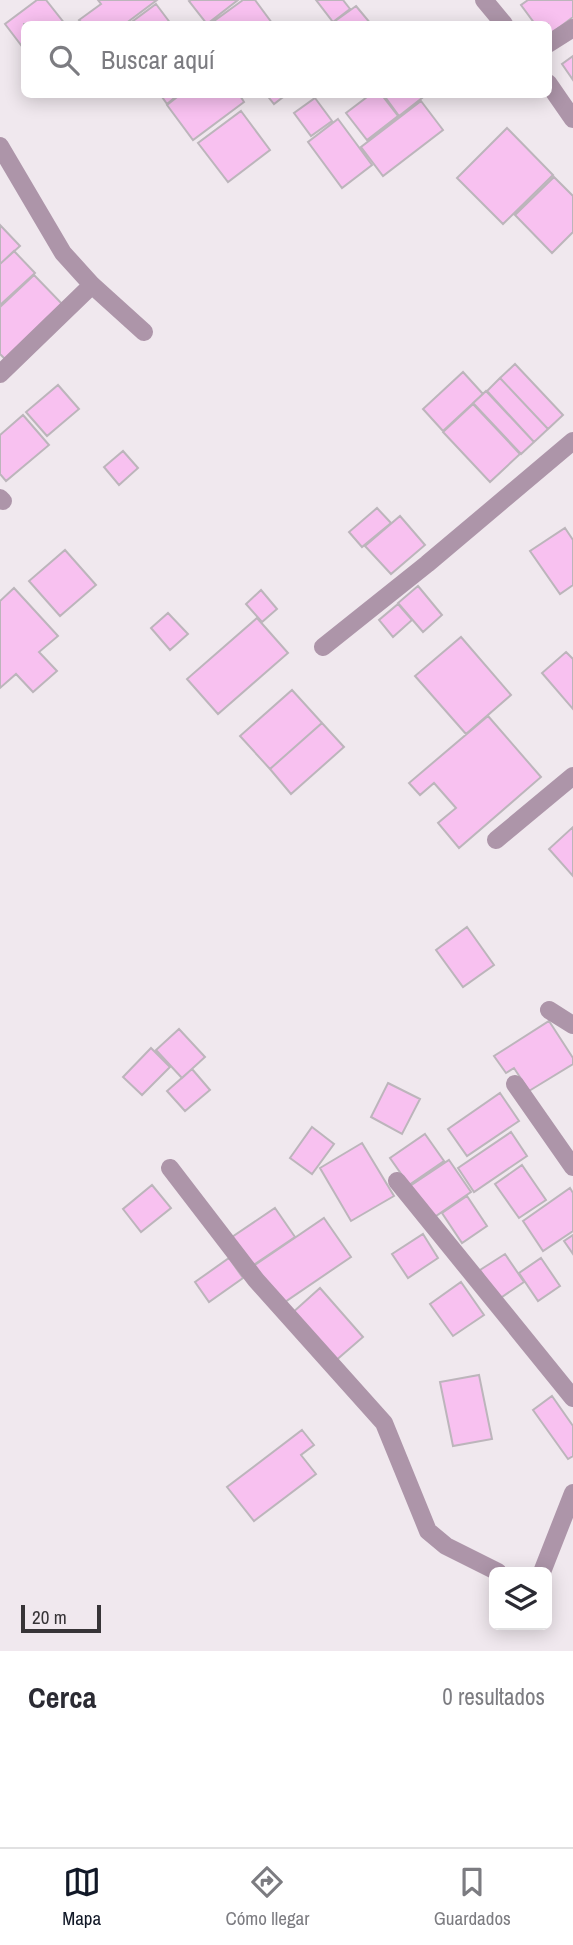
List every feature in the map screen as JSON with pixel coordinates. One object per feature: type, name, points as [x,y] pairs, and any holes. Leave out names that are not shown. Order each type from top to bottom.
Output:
[{"type":"street","points":[[484,0],[502,21]]},
{"type":"street","points":[[552,41],[573,28]]},
{"type":"street","points":[[552,89],[573,118]]},
{"type":"street","points":[[0,146],[63,253],[92,285],[144,332]]},
{"type":"street","points":[[0,374],[92,285]]},
{"type":"street","points":[[323,647],[573,441]]},
{"type":"street","points":[[496,840],[573,776]]},
{"type":"street","points":[[549,1010],[573,1025]]},
{"type":"street","points":[[515,1084],[573,1167]]},
{"type":"street","points":[[170,1168],[256,1280],[384,1423],[428,1531],[446,1546],[489,1568]]},
{"type":"street","points":[[397,1181],[573,1398]]},
{"type":"street","points":[[544,1567],[573,1493]]},
{"type":"building","points":[[37,0],[46,0],[63,21],[21,21],[21,45],[5,24]]},
{"type":"building","points":[[98,0],[157,0],[129,21],[79,20],[101,4]]},
{"type":"building","points":[[238,0],[211,21],[205,21],[189,1]]},
{"type":"building","points":[[243,0],[255,0],[271,21],[214,21]]},
{"type":"building","points":[[316,0],[343,0],[350,9],[332,21]]},
{"type":"building","points":[[528,0],[573,0],[573,17],[552,33],[552,21],[533,21],[521,5]]},
{"type":"building","points":[[156,4],[169,21],[133,21]]},
{"type":"building","points":[[356,6],[368,21],[335,21]]},
{"type":"building","points":[[573,56],[573,80],[562,64]]},
{"type":"building","points":[[163,98],[174,98],[167,104]]},
{"type":"building","points":[[176,98],[242,98],[244,102],[193,140],[167,105]]},
{"type":"building","points":[[269,98],[282,98],[274,104]]},
{"type":"building","points":[[315,98],[332,121],[311,136],[294,113]]},
{"type":"building","points":[[366,98],[384,98],[398,116],[367,140],[346,113]]},
{"type":"building","points":[[386,98],[422,98],[399,116]]},
{"type":"building","points":[[421,101],[443,130],[383,176],[361,147]]},
{"type":"building","points":[[241,111],[270,150],[228,182],[198,143]]},
{"type":"building","points":[[338,119],[372,165],[342,188],[308,142]]},
{"type":"building","points":[[507,128],[553,175],[503,224],[457,178]]},
{"type":"building","points":[[554,177],[573,196],[573,232],[552,253],[515,215]]},
{"type":"building","points":[[0,225],[20,246],[0,264]]},
{"type":"building","points":[[14,251],[35,273],[0,305],[0,264]]},
{"type":"building","points":[[34,275],[64,306],[6,360],[0,354],[0,307]]},
{"type":"building","points":[[515,364],[563,415],[548,429],[500,378]]},
{"type":"building","points":[[463,372],[483,394],[443,431],[423,409]]},
{"type":"building","points":[[500,378],[548,429],[534,442],[487,391]]},
{"type":"building","points":[[58,385],[79,409],[47,436],[26,412]]},
{"type":"building","points":[[486,391],[534,442],[521,454],[473,403]]},
{"type":"building","points":[[473,404],[520,454],[490,482],[443,432]]},
{"type":"building","points":[[23,415],[49,445],[6,481],[0,474],[0,435]]},
{"type":"building","points":[[123,451],[138,468],[119,485],[104,467]]},
{"type":"building","points":[[377,508],[391,523],[362,547],[349,532]]},
{"type":"building","points":[[400,516],[425,545],[391,574],[365,546]]},
{"type":"building","points":[[565,528],[573,540],[573,585],[560,594],[530,551]]},
{"type":"building","points":[[65,550],[96,585],[60,616],[29,581]]},
{"type":"building","points":[[418,586],[442,615],[423,632],[398,603]]},
{"type":"building","points":[[14,588],[58,636],[39,652],[57,671],[33,692],[16,674],[0,688],[0,601]]},
{"type":"building","points":[[261,590],[277,609],[262,622],[246,604]]},
{"type":"building","points":[[398,604],[412,620],[393,637],[379,620]]},
{"type":"building","points":[[168,613],[188,634],[170,650],[151,628]]},
{"type":"building","points":[[257,618],[288,653],[218,714],[187,679]]},
{"type":"building","points":[[461,637],[511,695],[466,734],[415,676]]},
{"type":"building","points":[[566,652],[573,659],[573,709],[542,673]]},
{"type":"building","points":[[292,690],[322,723],[270,769],[240,736]]},
{"type":"building","points":[[488,716],[541,777],[459,848],[438,823],[456,808],[434,783],[420,795],[409,783]]},
{"type":"building","points":[[322,723],[344,747],[291,794],[270,769]]},
{"type":"building","points":[[573,827],[573,876],[549,849]]},
{"type":"building","points":[[467,927],[494,965],[463,987],[436,950]]},
{"type":"building","points":[[549,1021],[573,1058],[573,1064],[529,1091],[514,1068],[506,1073],[494,1056]]},
{"type":"building","points":[[179,1029],[205,1057],[182,1078],[156,1050]]},
{"type":"building","points":[[151,1048],[170,1067],[142,1095],[123,1077]]},
{"type":"building","points":[[192,1069],[210,1090],[185,1111],[167,1091]]},
{"type":"building","points":[[388,1083],[420,1099],[402,1134],[371,1117]]},
{"type":"building","points":[[500,1093],[519,1121],[467,1156],[448,1129]]},
{"type":"building","points":[[312,1127],[334,1144],[312,1174],[290,1158]]},
{"type":"building","points":[[511,1132],[527,1156],[474,1192],[458,1168]]},
{"type":"building","points":[[425,1134],[444,1161],[409,1185],[390,1158]]},
{"type":"building","points":[[362,1143],[394,1196],[351,1221],[320,1168]]},
{"type":"building","points":[[449,1160],[471,1192],[433,1218],[410,1186]]},
{"type":"building","points":[[522,1165],[546,1200],[519,1218],[495,1184]]},
{"type":"building","points":[[152,1185],[171,1208],[141,1232],[123,1209]]},
{"type":"building","points":[[570,1188],[573,1193],[573,1231],[543,1251],[523,1221]]},
{"type":"building","points":[[467,1196],[487,1226],[462,1243],[442,1213]]},
{"type":"building","points":[[275,1208],[295,1237],[252,1266],[232,1237]]},
{"type":"building","points":[[324,1218],[351,1257],[279,1306],[252,1267]]},
{"type":"building","points":[[423,1234],[438,1258],[408,1278],[392,1254]]},
{"type":"building","points":[[573,1235],[573,1254],[564,1241]]},
{"type":"building","points":[[505,1254],[524,1282],[499,1299],[480,1270]]},
{"type":"building","points":[[229,1258],[243,1278],[209,1302],[195,1282]]},
{"type":"building","points":[[541,1258],[560,1286],[538,1301],[519,1273]]},
{"type":"building","points":[[461,1282],[484,1315],[453,1336],[430,1304]]},
{"type":"building","points":[[320,1288],[363,1337],[334,1362],[291,1314]]},
{"type":"building","points":[[479,1375],[492,1439],[453,1446],[440,1382]]},
{"type":"building","points":[[552,1396],[573,1426],[573,1456],[568,1459],[533,1410]]},
{"type":"building","points":[[302,1430],[314,1445],[301,1455],[316,1474],[254,1521],[227,1487]]}]
